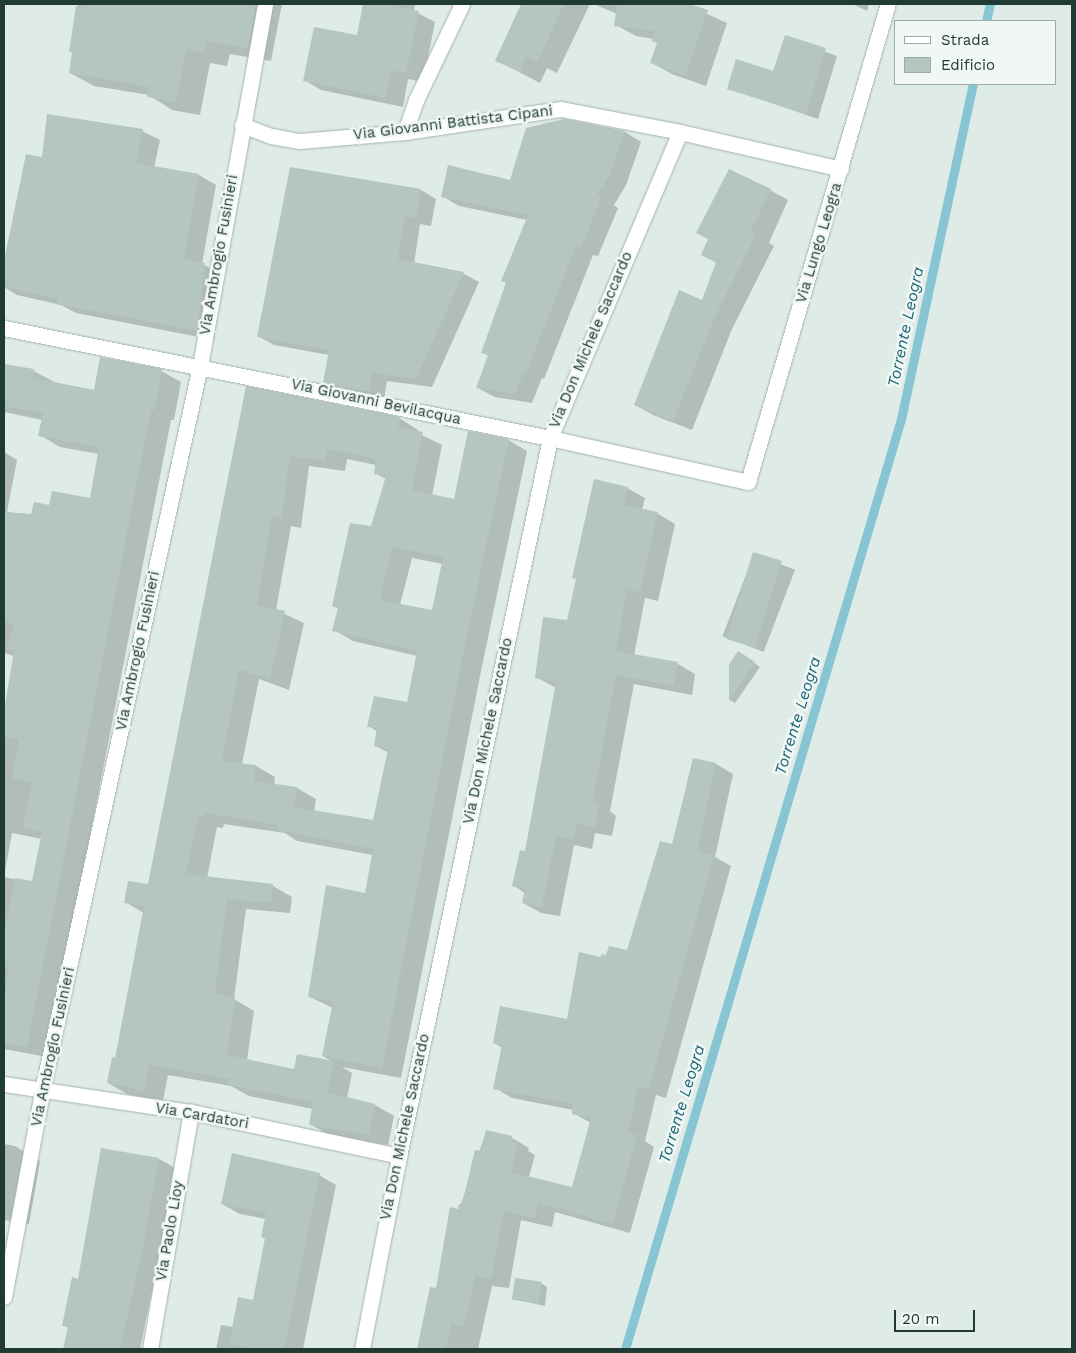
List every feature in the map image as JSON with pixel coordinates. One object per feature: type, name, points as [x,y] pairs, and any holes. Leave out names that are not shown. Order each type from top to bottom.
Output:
[{"type":"street","name":"Via Ambrogio Fusinieri","points":[[4,1297],[42,1091],[200,366],[242,124],[266,4]]},
{"type":"street","points":[[405,132],[416,100],[462,4]]},
{"type":"street","name":"Via Lungo Leogra","points":[[748,482],[888,4]]},
{"type":"street","name":"Via Giovanni Battista Cipani","points":[[242,124],[271,136],[300,141],[405,132],[560,109],[680,132],[841,169]]},
{"type":"street","name":"Via Don Michele Saccardo","points":[[362,1349],[399,1156],[550,438],[680,132]]},
{"type":"street","name":"Via Giovanni Bevilacqua","points":[[4,328],[550,438],[748,482]]},
{"type":"street","name":"Via Cardatori","points":[[4,1084],[191,1112],[399,1156]]},
{"type":"street","name":"Via Paolo Lioy","points":[[150,1349],[191,1112]]},
{"type":"building","points":[[82,4],[256,4],[248,48],[206,41],[204,53],[186,50],[176,102],[147,97],[149,87],[69,73],[72,52],[69,52],[76,6],[82,7]]},
{"type":"building","points":[[363,4],[385,4],[419,11],[406,73],[391,70],[386,98],[303,81],[314,27],[357,35]]},
{"type":"building","points":[[521,4],[564,4],[537,62],[526,57],[520,72],[495,61]]},
{"type":"building","points":[[617,4],[689,4],[708,10],[686,76],[650,63],[657,43],[652,41],[655,31],[614,26]]},
{"type":"building","points":[[785,35],[826,48],[806,114],[727,89],[736,59],[773,71]]},
{"type":"building","points":[[47,114],[143,129],[136,163],[199,174],[184,259],[205,263],[197,331],[57,304],[58,299],[4,287],[4,261],[26,154],[42,157]]},
{"type":"building","points":[[564,119],[625,131],[610,175],[597,195],[602,197],[581,248],[576,246],[527,371],[525,369],[515,394],[476,388],[488,355],[481,353],[506,283],[501,281],[528,215],[441,197],[448,165],[510,180],[526,128]]},
{"type":"building","points":[[290,167],[421,189],[416,218],[405,216],[398,259],[464,272],[416,379],[372,373],[369,392],[323,383],[329,350],[257,337]]},
{"type":"building","points":[[729,169],[771,189],[751,231],[756,234],[714,319],[673,421],[634,405],[679,290],[702,300],[716,262],[701,255],[708,239],[696,233]]},
{"type":"building","points":[[100,357],[162,369],[155,410],[151,410],[27,1047],[4,1043],[4,996],[9,967],[4,966],[4,932],[15,878],[32,881],[42,832],[23,828],[32,782],[12,778],[19,739],[4,737],[4,711],[14,651],[6,649],[14,624],[4,621],[4,512],[31,514],[34,502],[49,505],[52,491],[90,498],[99,447],[38,436],[43,413],[4,406],[4,364],[34,369],[33,378],[94,390]]},
{"type":"building","points":[[246,386],[400,417],[398,427],[423,432],[412,490],[454,499],[468,431],[509,439],[462,659],[382,1068],[322,1056],[333,1002],[308,997],[326,885],[365,893],[373,849],[277,830],[277,825],[205,813],[204,818],[198,817],[186,874],[273,884],[271,903],[227,899],[215,993],[235,998],[227,1055],[294,1069],[297,1054],[334,1061],[327,1092],[375,1104],[369,1135],[309,1125],[313,1102],[228,1085],[230,1079],[149,1065],[144,1091],[107,1083],[112,1057],[115,1058],[144,906],[124,903],[128,881],[148,884]],"holes":[[[328,449],[376,459],[374,474],[386,476],[371,526],[350,523],[332,606],[338,608],[332,631],[417,651],[407,702],[374,696],[367,727],[377,728],[374,746],[388,749],[373,820],[294,807],[297,787],[254,781],[256,765],[222,761],[239,669],[270,680],[285,611],[257,605],[272,516],[282,518],[290,456],[325,461]],[[392,547],[443,557],[432,610],[380,600]]]},
{"type":"building","points":[[594,479],[628,487],[624,505],[658,512],[640,592],[627,589],[616,651],[678,662],[674,686],[616,675],[593,800],[599,804],[595,827],[577,823],[574,839],[556,836],[542,907],[522,903],[525,889],[512,886],[520,850],[525,851],[556,682],[535,678],[543,617],[567,620],[576,579],[572,578]]},
{"type":"building","points":[[753,552],[782,561],[755,648],[726,639]]},
{"type":"building","points":[[738,651],[755,662],[729,701],[729,664]]},
{"type":"building","points":[[693,758],[716,763],[697,851],[714,855],[649,1089],[638,1086],[628,1133],[637,1135],[613,1224],[538,1203],[534,1218],[504,1211],[491,1279],[475,1276],[464,1327],[451,1324],[446,1349],[417,1349],[430,1287],[436,1288],[450,1207],[458,1209],[459,1204],[462,1204],[475,1150],[481,1151],[486,1130],[512,1136],[511,1142],[518,1143],[511,1172],[572,1187],[591,1118],[572,1114],[573,1104],[493,1089],[502,1045],[493,1043],[500,1006],[567,1019],[579,952],[601,957],[601,954],[606,955],[609,946],[627,950],[660,841],[672,844]]},
{"type":"building","points":[[101,1148],[159,1158],[142,1252],[120,1349],[63,1349],[68,1327],[62,1326],[72,1277],[78,1279]]},
{"type":"building","points":[[232,1153],[320,1173],[284,1349],[257,1349],[229,1344],[238,1297],[253,1300],[265,1238],[261,1237],[266,1213],[221,1204]]},
{"type":"building","points":[[515,1278],[542,1282],[539,1304],[512,1300]]},
{"type":"waterway","name":"Torrente Leogra","points":[[986,20],[990,4]]},
{"type":"waterway","name":"Torrente Leogra","points":[[625,1349],[901,419],[973,85]]}]
